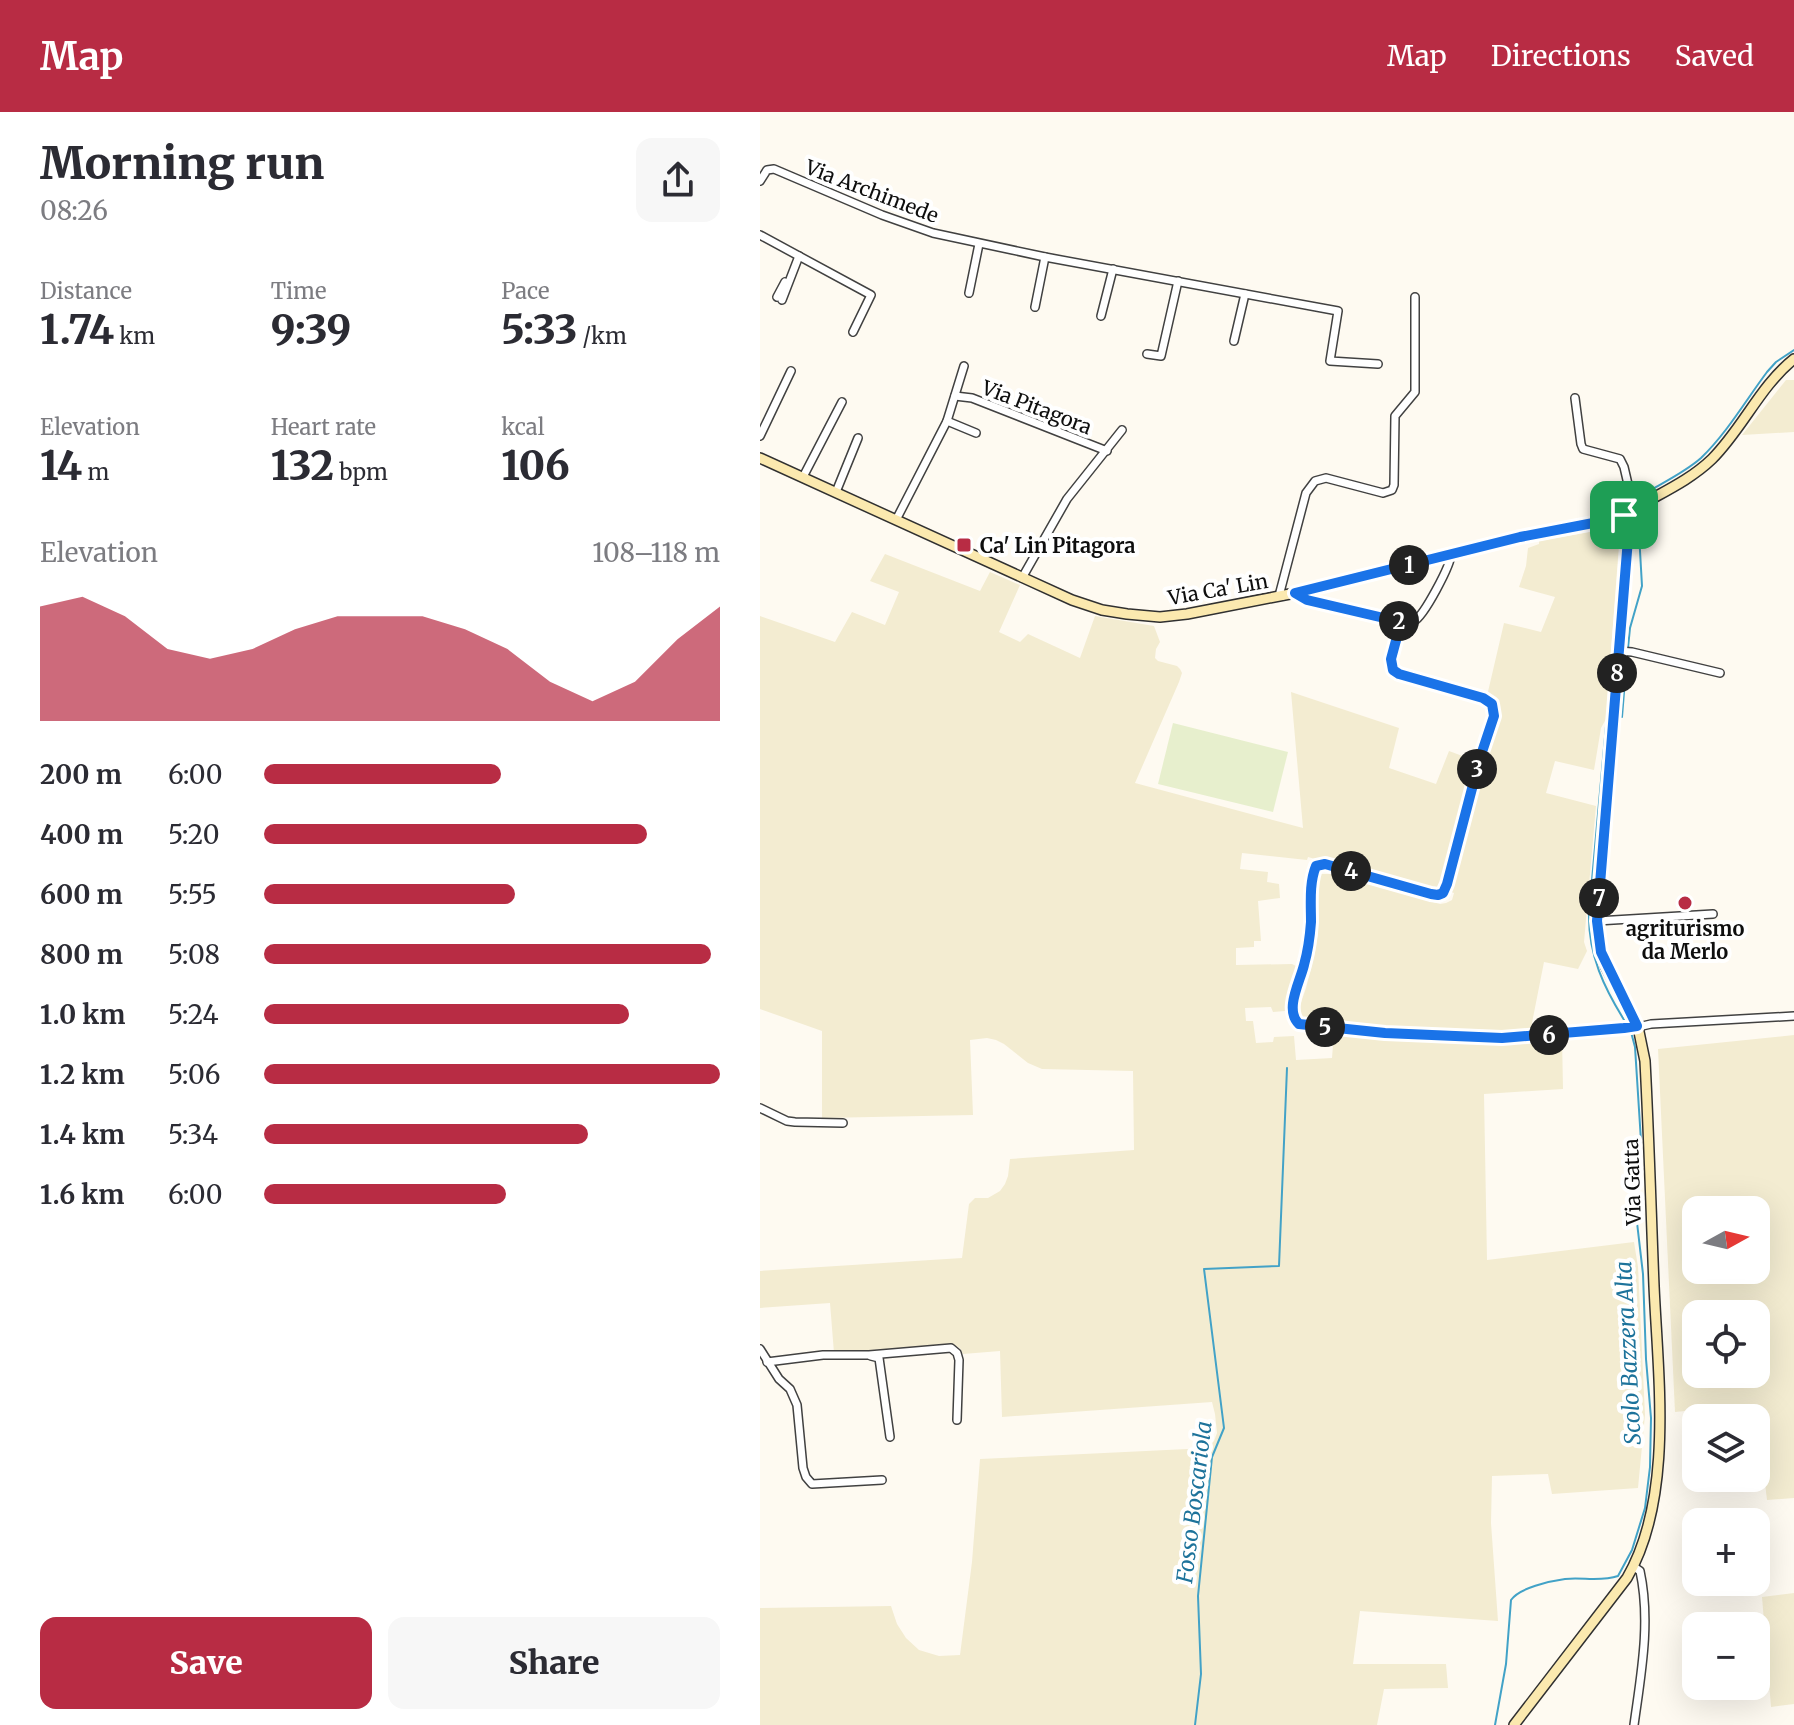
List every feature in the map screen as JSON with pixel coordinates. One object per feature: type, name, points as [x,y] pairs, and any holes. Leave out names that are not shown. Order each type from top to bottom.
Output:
[{"type":"street","name":"Via Archimede","points":[[760,181],[767,170],[774,169],[933,233],[1338,311],[1330,361],[1378,364]]},
{"type":"street","points":[[760,235],[871,295],[853,332]]},
{"type":"street","points":[[969,293],[979,244]]},
{"type":"street","points":[[780,298],[799,256]]},
{"type":"street","points":[[1035,307],[1045,257]]},
{"type":"street","points":[[1101,316],[1113,269]]},
{"type":"street","points":[[1147,354],[1161,356],[1178,281]]},
{"type":"street","points":[[1234,341],[1245,294]]},
{"type":"street","points":[[1283,596],[1280,592],[1306,493],[1315,481],[1326,478],[1383,493],[1392,490],[1395,416],[1415,392],[1415,297]]},
{"type":"street","name":"Via Ca' Lin","points":[[760,458],[1086,605],[1114,613],[1160,617],[1283,596],[1520,537],[1623,517],[1686,480],[1713,457],[1773,379],[1794,359]]},
{"type":"street","name":"Via Pitagora","points":[[896,520],[947,421],[964,366]]},
{"type":"street","points":[[760,436],[791,371]]},
{"type":"street","name":"Via Pitagora","points":[[955,396],[972,398],[1107,451]]},
{"type":"street","points":[[1575,398],[1581,444],[1586,451],[1620,459],[1624,467],[1623,517]]},
{"type":"street","points":[[803,477],[842,402]]},
{"type":"street","points":[[947,421],[976,433]]},
{"type":"street","points":[[1022,578],[1067,499],[1122,430]]},
{"type":"street","points":[[836,492],[858,438]]},
{"type":"street","name":"Via Gatta","points":[[1514,1725],[1634,1567],[1650,1519],[1660,1444],[1645,1061],[1637,1026],[1601,952],[1597,921],[1624,652],[1628,539],[1623,517]]},
{"type":"street","points":[[1451,554],[1447,570],[1420,615],[1412,621],[1401,622],[1391,659],[1393,670],[1399,674],[1483,698],[1492,704],[1494,716],[1447,884],[1443,893],[1438,895],[1325,864],[1316,866],[1311,894],[1310,936],[1293,1009],[1295,1020],[1303,1025],[1385,1033],[1502,1038],[1651,1024],[1794,1016]]},
{"type":"street","name":"Via Ca' Lin","points":[[1295,593],[1307,600],[1401,622]]},
{"type":"street","points":[[1624,652],[1720,673]]},
{"type":"street","points":[[1597,921],[1713,914]]},
{"type":"street","points":[[760,1108],[787,1121],[843,1123]]},
{"type":"street","points":[[767,1362],[823,1355],[869,1355],[951,1348],[959,1360],[957,1420]]},
{"type":"street","points":[[760,1349],[779,1379],[790,1389],[797,1405],[803,1468],[812,1484],[882,1480]]},
{"type":"street","points":[[869,1355],[879,1358],[890,1437]]},
{"type":"street","points":[[1634,1567],[1640,1571],[1642,1581],[1645,1642],[1634,1725]]},
{"type":"shaded area","points":[[1786,380],[1794,380],[1794,432],[1742,435]]},
{"type":"shaded area","points":[[1601,530],[1613,531],[1619,544],[1606,719],[1601,728],[1594,770],[1555,761],[1546,793],[1596,806],[1584,942],[1587,951],[1578,969],[1544,962],[1530,1033],[1488,1035],[1385,1031],[1304,1021],[1298,1011],[1315,952],[1319,874],[1332,874],[1440,904],[1452,900],[1454,893],[1449,891],[1482,763],[1498,715],[1495,701],[1487,696],[1504,623],[1541,632],[1555,597],[1519,587],[1528,548],[1539,544],[1539,541]]},
{"type":"shaded area","points":[[885,554],[980,591],[990,572],[1020,585],[999,632],[1020,642],[1028,634],[1080,658],[1095,616],[1154,626],[1160,642],[1155,658],[1177,666],[1182,673],[1135,783],[1303,828],[1291,692],[1399,728],[1389,768],[1436,784],[1449,751],[1476,761],[1443,888],[1437,892],[1308,857],[1307,860],[1242,853],[1240,869],[1268,872],[1267,882],[1279,884],[1280,898],[1258,901],[1261,941],[1254,941],[1254,947],[1236,948],[1236,965],[1292,964],[1300,968],[1289,1008],[1273,1012],[1271,1007],[1245,1008],[1246,1021],[1253,1021],[1256,1043],[1273,1042],[1274,1037],[1294,1036],[1296,1060],[1332,1058],[1334,1032],[1484,1043],[1562,1037],[1563,1089],[1484,1094],[1487,1260],[1634,1242],[1638,1267],[1645,1415],[1638,1488],[1552,1494],[1548,1474],[1492,1476],[1491,1523],[1498,1621],[1360,1611],[1353,1664],[1446,1664],[1448,1688],[1384,1689],[1377,1725],[760,1725],[760,1608],[891,1606],[897,1624],[919,1650],[939,1656],[960,1655],[972,1562],[980,1459],[1208,1448],[1217,1433],[1212,1402],[1002,1417],[1000,1351],[963,1354],[960,1348],[952,1344],[834,1353],[830,1303],[760,1308],[760,1271],[962,1258],[969,1204],[975,1198],[988,1198],[1000,1191],[1008,1176],[1010,1159],[1134,1150],[1133,1071],[1042,1069],[1028,1063],[1004,1044],[987,1038],[970,1040],[973,1115],[822,1118],[822,1031],[760,1009],[760,616],[835,642],[852,612],[885,625],[899,592],[870,581]]},
{"type":"shaded area","points":[[1794,1035],[1794,1498],[1767,1500],[1766,1492],[1770,1492],[1770,1404],[1682,1404],[1682,1411],[1675,1412],[1658,1049]]},
{"type":"shaded area","points":[[1794,1593],[1794,1704],[1771,1707],[1770,1612],[1763,1612],[1762,1597]]},
{"type":"green space","points":[[1173,723],[1288,752],[1273,812],[1158,784]]},
{"type":"waterway","name":"Scolo Bazzera Alta","points":[[1636,502],[1642,495],[1701,458],[1728,427],[1767,372],[1794,350]]},
{"type":"waterway","name":"Scolo Bazzera Alta","points":[[1628,648],[1630,628],[1642,586],[1638,516]]},
{"type":"waterway","name":"Scolo Bazzera Alta","points":[[1622,717],[1627,655]]},
{"type":"waterway","name":"Scolo Bazzera Alta","points":[[1606,726],[1589,928],[1599,971],[1626,1023]]},
{"type":"waterway","name":"Scolo Bazzera Alta","points":[[1495,1725],[1506,1664],[1511,1600],[1528,1589],[1551,1581],[1618,1576],[1632,1550],[1645,1508],[1651,1418],[1643,1274],[1636,1214],[1641,1141],[1635,1047],[1631,1032]]},
{"type":"waterway","name":"Fosso Boscariola","points":[[1195,1725],[1201,1674],[1198,1596],[1212,1457],[1224,1428],[1204,1269],[1279,1266],[1287,1068]]},
{"type":"place","name":"Ca' Lin Pitagora","points":[[964,545]]},
{"type":"place","name":"agriturismo da Merlo","points":[[1685,903]]},
{"type":"route","points":[[1619,513],[1624,515],[1622,523],[1628,539],[1597,921],[1606,967],[1637,1026],[1502,1038],[1468,1038],[1385,1033],[1296,1022],[1293,1009],[1310,936],[1311,894],[1316,866],[1325,864],[1431,894],[1443,893],[1494,709],[1483,698],[1393,670],[1391,659],[1401,622],[1307,600],[1295,593],[1520,537],[1614,519],[1619,513]]}]
